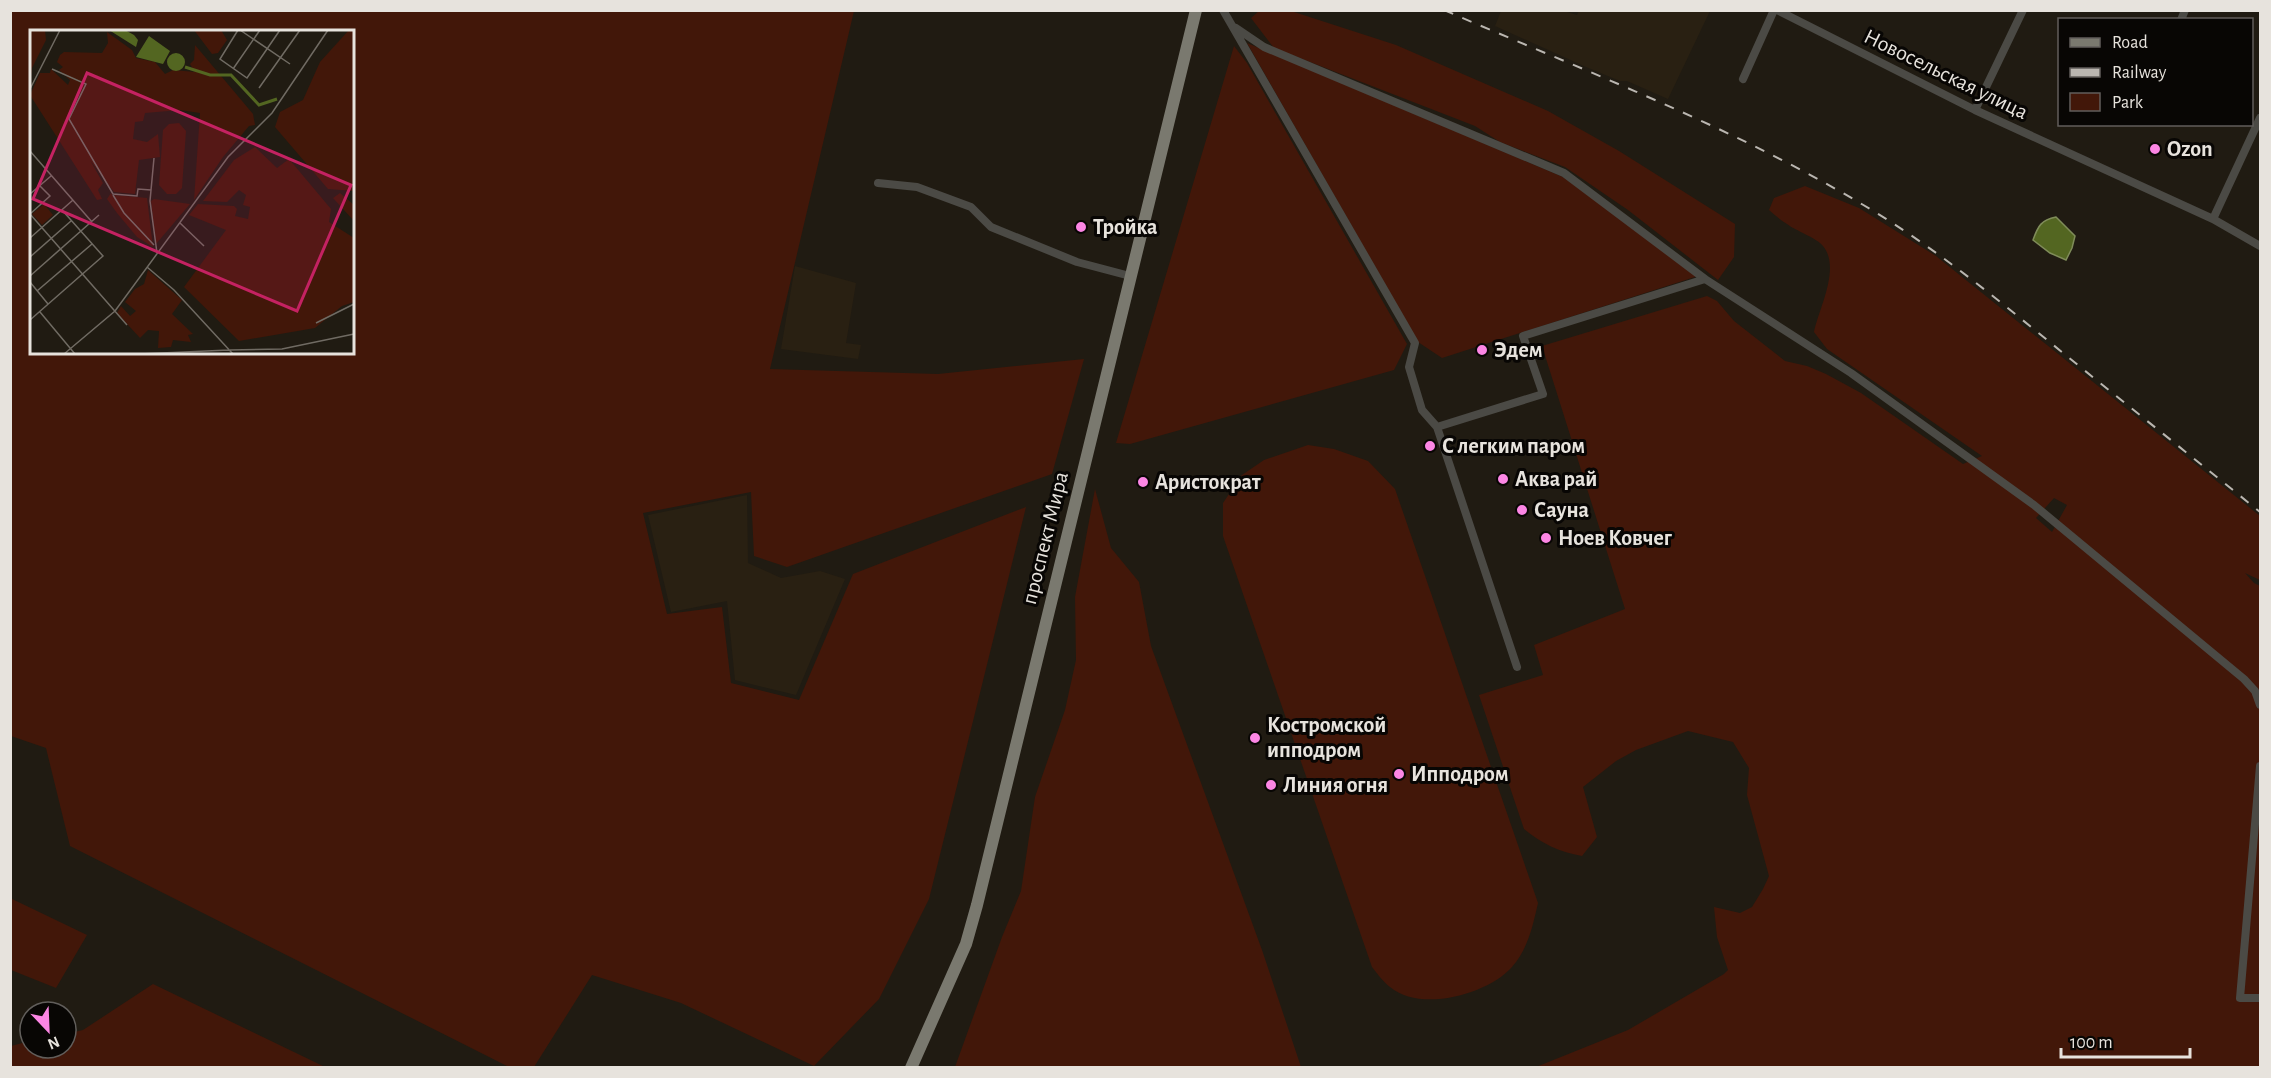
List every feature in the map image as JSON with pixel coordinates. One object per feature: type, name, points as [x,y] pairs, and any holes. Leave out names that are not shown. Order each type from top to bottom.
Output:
[{"type":"main road","name":"проспект Мира","points":[[911,1068],[966,944],[977,905],[1196,10]]},
{"type":"street","points":[[1223,10],[1415,343],[1409,368],[1422,410],[1437,427],[1517,667]]},
{"type":"street","points":[[1743,79],[1776,10]]},
{"type":"street","name":"Новосельская улица","points":[[1776,10],[1975,110],[2213,219],[2260,246]]},
{"type":"street","points":[[1975,110],[2023,10]]},
{"type":"street","points":[[1232,25],[1264,47],[1564,173],[1705,279],[1851,373],[2034,505],[2244,679],[2255,691],[2260,705]]},
{"type":"street","points":[[2213,219],[2260,117]]},
{"type":"street","points":[[879,183],[917,187],[971,207],[990,227],[1077,262],[1130,276]]},
{"type":"street","points":[[1437,427],[1543,394],[1523,336],[1705,279]]},
{"type":"street","points":[[2260,766],[2240,998],[2260,998]]},
{"type":"shaded area","points":[[1710,10],[1668,99],[1627,81],[1620,81],[1586,67],[1495,26],[1501,11],[1564,11],[1577,15],[1579,11]]},
{"type":"shaded area","points":[[2056,217],[2075,236],[2066,260],[2050,253],[2033,240],[2041,224]]},
{"type":"shaded area","points":[[795,266],[856,283],[846,343],[861,345],[858,359],[781,349]]},
{"type":"shaded area","points":[[747,495],[748,563],[781,578],[820,571],[845,579],[796,695],[735,680],[727,601],[671,612],[648,515]]},
{"type":"green space","points":[[11,10],[854,11],[770,369],[938,374],[1084,359],[1052,474],[787,567],[754,556],[751,492],[643,513],[667,614],[722,607],[731,683],[799,700],[853,574],[1026,507],[929,899],[879,999],[814,1066],[681,1003],[592,975],[534,1067],[509,1067],[70,846],[46,748],[11,736]]},
{"type":"green space","points":[[1259,11],[1291,11],[1396,45],[1548,111],[1619,151],[1735,224],[1734,257],[1718,280],[1628,210],[1565,167],[1500,142],[1475,126],[1274,48],[1251,18]]},
{"type":"green space","points":[[1247,43],[1563,177],[1698,276],[1442,358],[1418,342]]},
{"type":"green space","points":[[1234,46],[1247,63],[1407,344],[1394,370],[1130,444],[1116,443]]},
{"type":"green space","points":[[1805,186],[1859,208],[1936,256],[2260,516],[2260,580],[2245,573],[2260,586],[2260,1067],[1536,1067],[1628,1030],[1724,974],[1728,970],[1717,937],[1714,907],[1740,913],[1752,907],[1769,876],[1747,795],[1749,768],[1733,742],[1688,731],[1636,750],[1616,761],[1583,787],[1597,837],[1582,856],[1552,847],[1524,829],[1479,695],[1543,675],[1534,645],[1625,609],[1542,346],[1707,296],[1717,301],[1734,321],[1785,361],[1807,366],[1826,374],[1861,393],[1963,464],[1982,456],[1827,349],[1814,332],[1829,277],[1828,255],[1820,243],[1791,227],[1769,210],[1774,198]],"holes":[[[2054,498],[2067,505],[2052,532],[2036,518]]]},
{"type":"green space","name":"Ипподром","points":[[1308,445],[1334,449],[1368,461],[1395,489],[1538,903],[1529,936],[1518,960],[1512,967],[1487,985],[1454,997],[1419,999],[1403,995],[1387,985],[1372,967],[1223,536],[1223,503],[1242,475],[1264,460]]},
{"type":"green space","points":[[1095,489],[1111,548],[1139,582],[1151,646],[1262,950],[1301,1067],[955,1067],[1021,891],[1035,797],[1065,710],[1076,660],[1075,597]]},
{"type":"green space","points":[[10,898],[87,935],[56,988],[11,970]]},
{"type":"green space","points":[[153,984],[325,1067],[11,1067],[11,1046],[18,1044],[18,1060],[78,1060],[78,1031]]},
{"type":"railway","points":[[1444,10],[1714,127],[1767,152],[1870,209],[1971,279],[2260,512]]},
{"type":"place","name":"Ozon","points":[[2155,149]]},
{"type":"place","name":"Тройка","points":[[1081,227]]},
{"type":"place","name":"Эдем","points":[[1482,350]]},
{"type":"place","name":"С легким паром","points":[[1430,446]]},
{"type":"place","name":"Аква рай","points":[[1503,479]]},
{"type":"place","name":"Аристократ","points":[[1143,482]]},
{"type":"place","name":"Сауна","points":[[1522,510]]},
{"type":"place","name":"Ноев Ковчег","points":[[1546,538]]},
{"type":"place","name":"Костромской ипподром","points":[[1255,738]]},
{"type":"place","name":"Ипподром","points":[[1399,774]]},
{"type":"place","name":"Линия огня","points":[[1271,785]]}]
